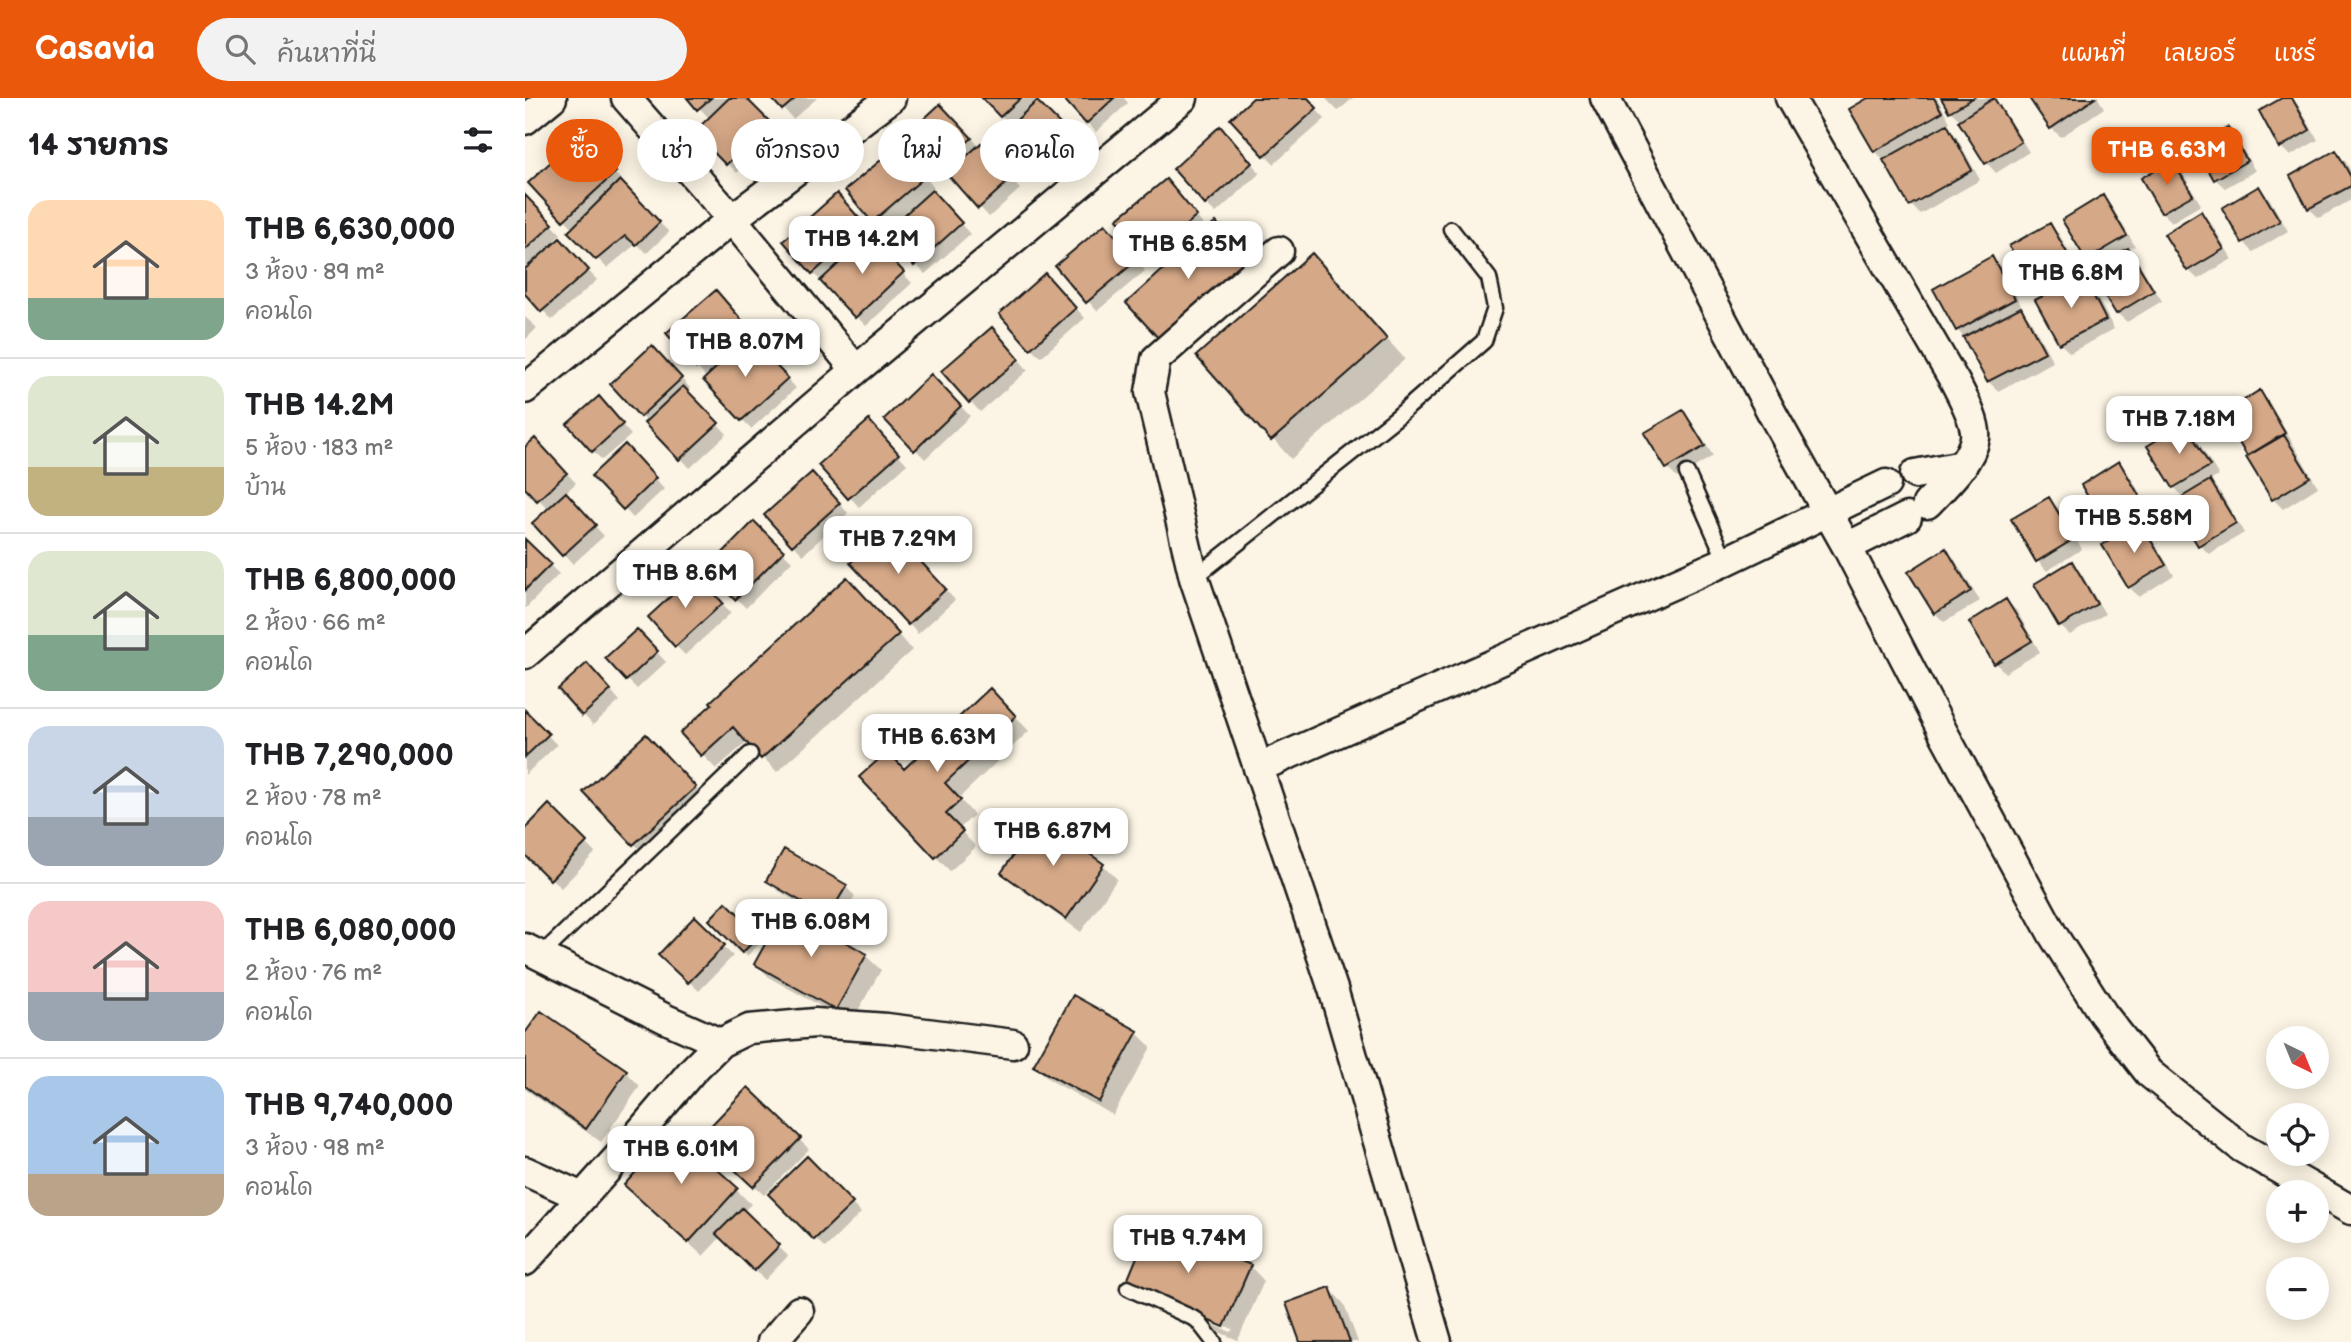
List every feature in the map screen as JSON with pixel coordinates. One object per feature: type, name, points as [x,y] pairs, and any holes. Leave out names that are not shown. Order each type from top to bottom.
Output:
[{"type":"street","points":[[626,98],[732,219],[856,370]]},
{"type":"street","points":[[525,389],[732,219],[891,98]]},
{"type":"street","points":[[525,654],[856,370],[1183,98]]},
{"type":"street","points":[[1605,98],[2053,935],[2103,1014],[2150,1073],[2242,1148],[2351,1210]]},
{"type":"street","points":[[1790,98],[1955,382],[1970,412],[1975,438],[1963,465],[1917,511],[1847,547]]},
{"type":"street","points":[[525,120],[542,101]]},
{"type":"street","points":[[1279,251],[1156,359],[1150,392],[1194,578],[1333,989],[1437,1342]]},
{"type":"street","points":[[1915,474],[1963,465]]},
{"type":"street","points":[[1258,768],[1726,561],[1886,484]]},
{"type":"street","points":[[533,952],[720,1043]]},
{"type":"street","points":[[525,1261],[693,1070],[720,1043],[749,1029],[815,1023],[887,1028],[1013,1044]]},
{"type":"street","points":[[525,1171],[582,1197]]},
{"type":"street","points":[[772,1342],[799,1311]]},
{"type":"lane","points":[[1194,578],[1397,417],[1484,341],[1495,308],[1489,278],[1451,229]]},
{"type":"lane","points":[[1687,473],[1726,561]]},
{"type":"lane","points":[[533,952],[750,754]]},
{"type":"lane","points":[[1128,1288],[1197,1320],[1215,1342]]},
{"type":"building","points":[[687,98],[711,98],[697,110]]},
{"type":"building","points":[[729,98],[746,98],[767,119],[731,119],[731,160],[726,165],[717,156],[717,119],[707,119]]},
{"type":"building","points":[[771,98],[796,98],[782,110]]},
{"type":"building","points":[[982,98],[1021,98],[1000,117]]},
{"type":"building","points":[[1063,98],[1114,98],[1091,119],[1082,119]]},
{"type":"building","points":[[1253,98],[1308,98],[1317,108],[1264,156],[1230,119]]},
{"type":"building","points":[[1868,98],[1934,98],[1942,112],[1874,152],[1849,109]]},
{"type":"building","points":[[1941,98],[1973,98],[1949,112]]},
{"type":"building","points":[[1994,98],[2021,142],[1985,164],[1958,121]]},
{"type":"building","points":[[2029,98],[2095,98],[2050,129]]},
{"type":"building","points":[[2282,98],[2292,98],[2310,130],[2279,148],[2259,111]]},
{"type":"building","points":[[1037,101],[1055,119],[1018,119]]},
{"type":"building","points":[[940,104],[954,119],[924,119]]},
{"type":"building","points":[[1947,124],[1972,170],[1909,206],[1883,160]]},
{"type":"building","points":[[1220,126],[1252,163],[1205,205],[1173,169]]},
{"type":"building","points":[[2228,127],[2247,161],[2214,180],[2195,146]]},
{"type":"building","points":[[966,132],[972,138],[966,143]]},
{"type":"building","points":[[980,144],[980,182],[1008,182],[978,209],[954,182],[966,182],[966,157]]},
{"type":"building","points":[[2336,150],[2351,177],[2351,186],[2308,209],[2290,176]]},
{"type":"building","points":[[2172,160],[2193,195],[2161,213],[2141,178]]},
{"type":"building","points":[[878,162],[878,182],[919,182],[872,222],[845,190],[855,182],[864,182],[864,174]]},
{"type":"building","points":[[546,166],[546,182],[605,182],[563,221],[528,183]]},
{"type":"building","points":[[1166,179],[1197,216],[1148,256],[1117,219]]},
{"type":"building","points":[[618,182],[622,182],[660,222],[636,245],[625,236],[596,260],[568,232]]},
{"type":"building","points":[[2259,186],[2280,221],[2242,243],[2222,208]]},
{"type":"building","points":[[932,190],[962,223],[914,266],[884,233]]},
{"type":"building","points":[[837,193],[866,226],[812,274],[783,241]]},
{"type":"building","points":[[525,195],[553,224],[525,250]]},
{"type":"building","points":[[2103,195],[2127,236],[2086,260],[2062,220]]},
{"type":"building","points":[[2201,211],[2224,249],[2187,271],[2164,234]]},
{"type":"building","points":[[1216,222],[1249,260],[1160,340],[1126,303]]},
{"type":"building","points":[[2050,223],[2074,265],[2033,288],[2009,246]]},
{"type":"building","points":[[1105,224],[1137,260],[1086,303],[1055,266]]},
{"type":"building","points":[[869,235],[904,272],[855,318],[820,281]]},
{"type":"building","points":[[560,238],[589,270],[541,312],[525,294],[525,269]]},
{"type":"building","points":[[2128,248],[2154,291],[2116,314],[2090,271]]},
{"type":"building","points":[[1312,253],[1387,339],[1271,441],[1196,356]]},
{"type":"building","points":[[1992,256],[2015,299],[1956,331],[1933,289]]},
{"type":"building","points":[[1045,273],[1076,308],[1030,349],[999,314]]},
{"type":"building","points":[[2083,275],[2106,320],[2059,344],[2035,300]]},
{"type":"building","points":[[716,290],[746,325],[696,368],[666,333]]},
{"type":"building","points":[[2021,307],[2045,352],[1987,382],[1963,337]]},
{"type":"building","points":[[992,327],[1019,359],[969,403],[941,371]]},
{"type":"building","points":[[749,337],[788,378],[741,421],[703,380]]},
{"type":"building","points":[[652,345],[682,378],[640,417],[610,384]]},
{"type":"building","points":[[931,374],[961,406],[914,451],[884,419]]},
{"type":"building","points":[[683,386],[719,423],[679,460],[644,423]]},
{"type":"building","points":[[2260,390],[2285,433],[2247,456],[2222,414]]},
{"type":"building","points":[[599,396],[623,424],[592,452],[567,424]]},
{"type":"building","points":[[1683,410],[1705,446],[1666,469],[1644,433]]},
{"type":"building","points":[[869,420],[899,454],[848,499],[818,465]]},
{"type":"building","points":[[2185,423],[2210,466],[2173,488],[2147,446]]},
{"type":"building","points":[[2284,435],[2310,477],[2272,500],[2246,457]]},
{"type":"building","points":[[535,438],[567,473],[537,501],[525,488],[525,447]]},
{"type":"building","points":[[625,444],[656,478],[623,510],[591,476]]},
{"type":"building","points":[[2119,461],[2144,504],[2106,527],[2081,485]]},
{"type":"building","points":[[812,472],[840,503],[792,546],[764,515]]},
{"type":"building","points":[[2210,480],[2236,523],[2198,546],[2172,503]]},
{"type":"building","points":[[566,492],[596,525],[562,556],[532,523]]},
{"type":"building","points":[[2049,497],[2074,539],[2036,562],[2011,519]]},
{"type":"building","points":[[754,521],[784,551],[735,600],[705,571]]},
{"type":"building","points":[[2140,523],[2166,565],[2128,588],[2102,545]]},
{"type":"building","points":[[889,527],[946,589],[908,625],[850,563]]},
{"type":"building","points":[[525,539],[551,564],[525,590]]},
{"type":"building","points":[[1946,548],[1971,591],[1934,614],[1908,572]]},
{"type":"building","points":[[2072,561],[2097,604],[2059,627],[2034,584]]},
{"type":"building","points":[[696,573],[723,603],[675,647],[648,617]]},
{"type":"building","points":[[847,577],[899,634],[761,759],[733,727],[701,756],[680,733],[712,704],[710,702]]},
{"type":"building","points":[[2006,599],[2032,641],[1994,664],[1969,622]]},
{"type":"building","points":[[637,629],[658,651],[626,681],[605,658]]},
{"type":"building","points":[[587,663],[611,690],[582,716],[558,689]]},
{"type":"building","points":[[990,688],[1016,716],[945,783],[961,800],[946,814],[963,831],[935,858],[859,777],[888,751],[904,769]]},
{"type":"building","points":[[525,710],[549,734],[525,757]]},
{"type":"building","points":[[646,734],[696,787],[633,845],[583,792]]},
{"type":"building","points":[[549,804],[587,842],[550,880],[525,855],[525,829]]},
{"type":"building","points":[[1039,818],[1104,864],[1066,919],[1001,873]]},
{"type":"building","points":[[784,849],[847,885],[828,917],[766,881]]},
{"type":"building","points":[[726,902],[760,935],[742,953],[709,920]]},
{"type":"building","points":[[785,908],[867,954],[836,1010],[754,964]]},
{"type":"building","points":[[695,916],[725,945],[688,983],[658,955]]},
{"type":"building","points":[[1073,995],[1138,1031],[1099,1102],[1033,1066]]},
{"type":"building","points":[[541,1011],[627,1070],[586,1129],[525,1086],[525,1033]]},
{"type":"building","points":[[748,1087],[801,1138],[753,1187],[700,1137]]},
{"type":"building","points":[[674,1130],[738,1188],[688,1243],[624,1185]]},
{"type":"building","points":[[807,1156],[853,1203],[814,1240],[768,1194]]},
{"type":"building","points":[[742,1208],[780,1245],[754,1271],[716,1234]]},
{"type":"building","points":[[1151,1223],[1251,1265],[1224,1327],[1125,1286]]},
{"type":"building","points":[[1330,1287],[1350,1342],[1300,1342],[1286,1303]]}]
